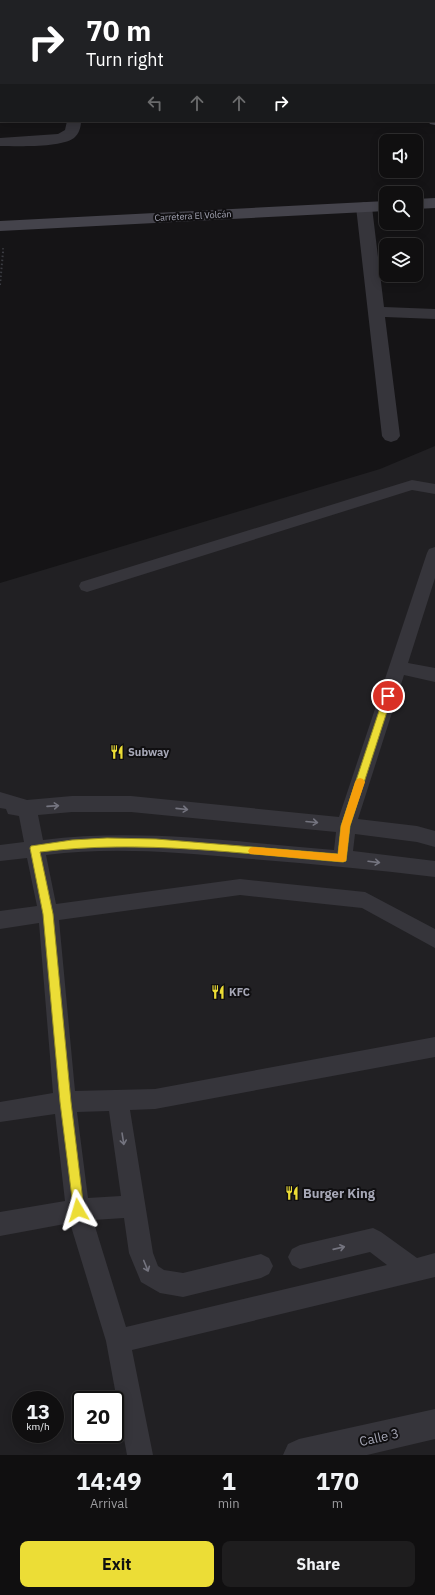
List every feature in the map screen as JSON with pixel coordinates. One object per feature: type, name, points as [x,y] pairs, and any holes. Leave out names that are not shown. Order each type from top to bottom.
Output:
[{"type":"street","points":[[0,142],[55,139],[64,137],[70,133],[74,122]]},
{"type":"street","points":[[423,204],[435,203]]},
{"type":"street","name":"Carretera El Volcán","points":[[2,226],[379,206]]},
{"type":"street","points":[[364,207],[391,436]]},
{"type":"street","points":[[376,312],[435,314]]},
{"type":"street","name":"Calle 3","points":[[299,1455],[435,1424]]},
{"type":"lane","points":[[87,586],[412,485],[435,489]]},
{"type":"lane","points":[[343,858],[346,826],[435,553]]},
{"type":"lane","points":[[397,667],[435,675]]},
{"type":"lane","points":[[0,800],[27,808]]},
{"type":"lane","points":[[0,811],[72,804],[132,804],[417,834],[435,839]]},
{"type":"lane","points":[[27,808],[48,914],[78,1210],[118,1341],[140,1455]]},
{"type":"lane","points":[[0,853],[72,844],[107,842],[156,843],[343,858],[435,869]]},
{"type":"lane","points":[[0,920],[240,888],[365,900],[435,939]]},
{"type":"lane","points":[[0,1112],[66,1102],[155,1099],[435,1047]]},
{"type":"lane","points":[[118,1100],[141,1253],[149,1274],[160,1281],[183,1285],[260,1266]]},
{"type":"lane","points":[[0,1224],[78,1210],[134,1206]]},
{"type":"lane","points":[[300,1257],[373,1240],[424,1268]]},
{"type":"lane","points":[[118,1341],[424,1268]]},
{"type":"path","points":[[0,285],[2,226]]},
{"type":"shaded area","points":[[435,446],[435,1455],[0,1455],[0,583],[380,469]]},
{"type":"slow traffic","points":[[253,851],[343,858],[346,826],[360,782]]},
{"type":"place","name":"Subway","points":[[117,752]]},
{"type":"place","name":"KFC","points":[[218,992]]},
{"type":"place","name":"Burger King","points":[[292,1193]]},
{"type":"route","points":[[78,1210],[48,914],[35,848],[107,842],[156,843],[343,858],[346,826],[388,696]]}]
